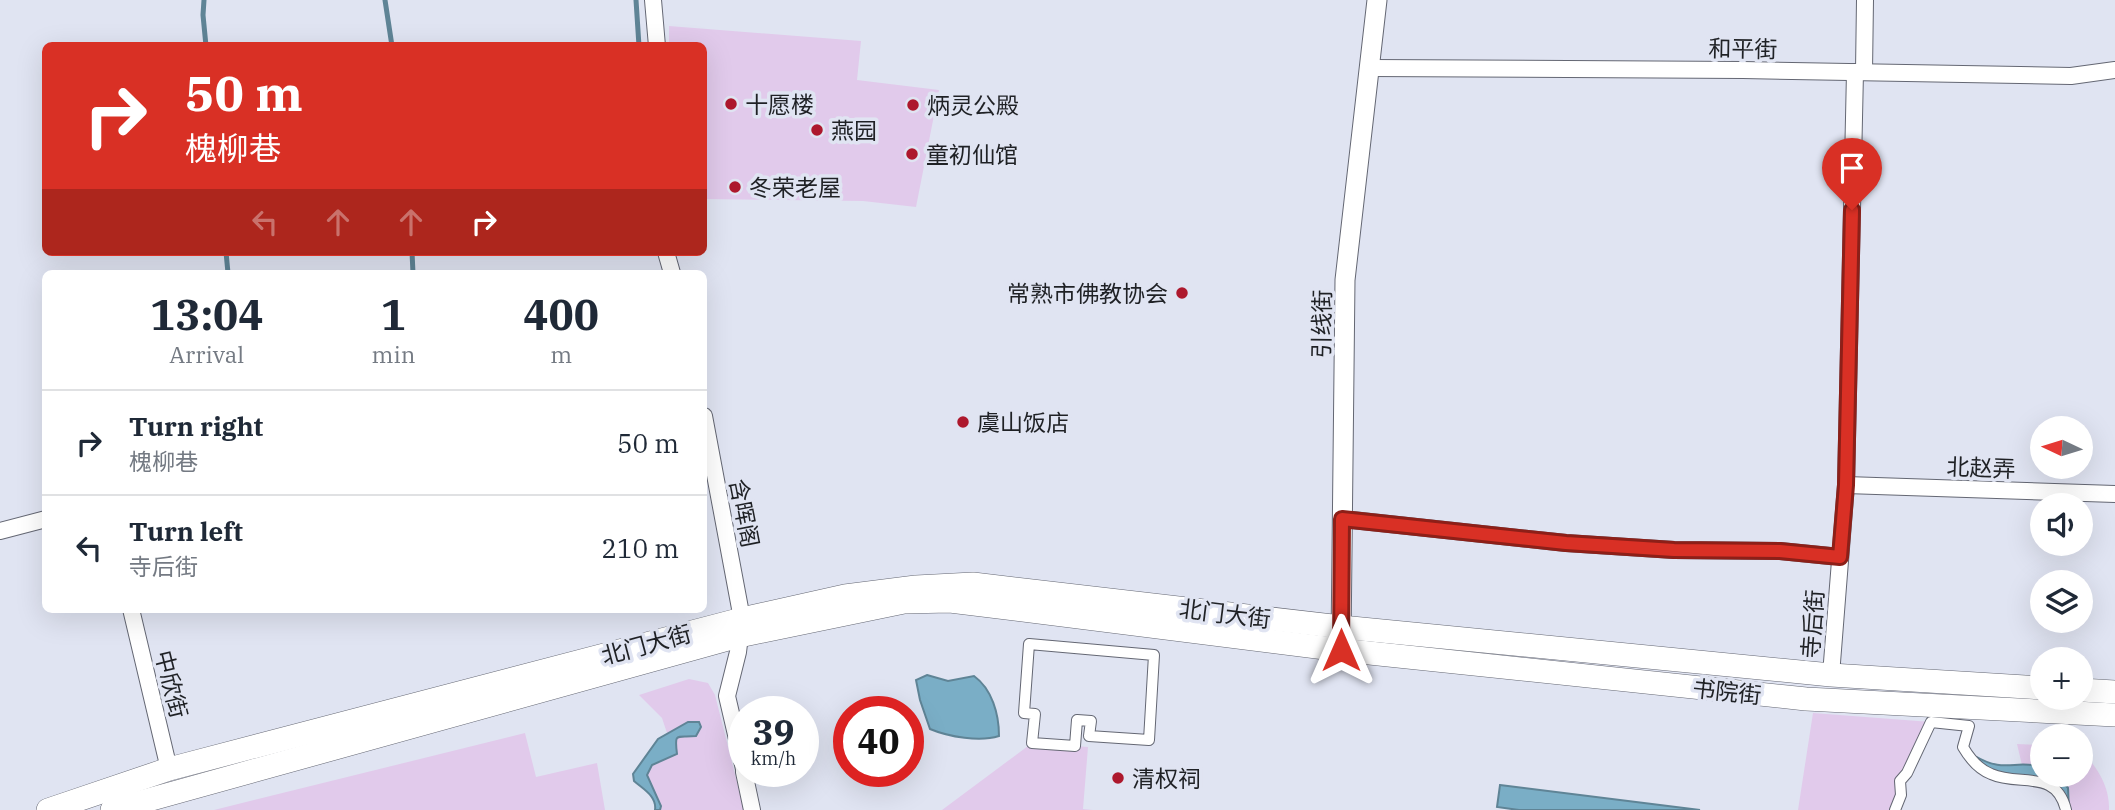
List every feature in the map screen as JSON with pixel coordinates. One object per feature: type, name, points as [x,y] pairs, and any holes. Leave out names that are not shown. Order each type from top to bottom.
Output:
[{"type":"main road","name":"北门大街","points":[[112,810],[845,596],[916,587],[973,584],[1341,627]]},
{"type":"main road","name":"北门大街","points":[[48,810],[169,769],[740,627],[904,602],[950,601],[1341,650]]},
{"type":"main road","name":"书院街","points":[[1341,627],[1830,675],[2030,687]]},
{"type":"main road","name":"书院街","points":[[1341,650],[1806,699],[2115,715]]},
{"type":"main road","points":[[2093,691],[2115,692]]},
{"type":"street","points":[[653,0],[657,42]]},
{"type":"street","name":"引线街","points":[[1341,650],[1345,280],[1377,0]]},
{"type":"street","name":"寺后街","points":[[1830,675],[1846,485],[1859,72],[1865,0]]},
{"type":"street","name":"和平街","points":[[1371,68],[2071,76],[2115,70]]},
{"type":"street","name":"含晖阁","points":[[707,434],[740,627],[728,700]]},
{"type":"street","name":"北赵弄","points":[[1846,485],[2115,494]]},
{"type":"street","points":[[1342,519],[1566,543],[1674,550],[1780,551],[1840,557]]},
{"type":"street","points":[[0,531],[42,521]]},
{"type":"street","name":"中欣街","points":[[132,613],[169,769]]},
{"type":"street","points":[[1029,644],[1154,655],[1149,740],[1089,736],[1091,721],[1077,720],[1075,746],[1032,743],[1035,714],[1024,713],[1029,644]]},
{"type":"street","points":[[1895,810],[1901,795],[1900,780],[1907,773],[1931,722],[1969,726],[1963,747],[1980,768],[2004,779],[2031,779],[2045,783],[2055,789],[2066,810]]},
{"type":"street","name":"含晖阁","points":[[747,787],[752,810]]},
{"type":"shaded area","name":"燕园","points":[[669,26],[861,41],[857,80],[939,90],[916,207],[863,201],[707,199],[707,42],[669,42]]},
{"type":"shaded area","points":[[689,679],[708,683],[715,695],[728,747],[728,787],[738,787],[744,810],[660,810],[647,775],[652,765],[673,756],[676,739],[689,737],[688,722],[667,733],[662,718],[639,695]]},
{"type":"shaded area","points":[[1813,713],[1931,722],[1907,773],[1895,810],[1798,810]]},
{"type":"shaded area","points":[[525,733],[536,777],[597,763],[605,810],[214,810]]},
{"type":"shaded area","points":[[1032,743],[1088,747],[1083,809],[1093,810],[942,810]]},
{"type":"shaded area","points":[[2017,744],[2030,745],[2030,766],[2022,765]]},
{"type":"shaded area","points":[[2093,765],[2107,793],[2109,810],[2069,810],[2061,787],[2093,787]]},
{"type":"water","points":[[927,675],[948,681],[974,676],[990,695],[998,719],[999,736],[965,738],[930,729],[924,712],[924,696],[919,696],[916,680]]},
{"type":"water","points":[[688,722],[699,722],[701,727],[696,736],[678,737],[677,754],[652,765],[647,775],[661,806],[660,810],[655,810],[652,797],[634,781],[633,774],[658,739]]},
{"type":"water","points":[[1975,756],[1994,764],[2030,765],[2030,783],[1991,774]]},
{"type":"water","points":[[1500,785],[1700,810],[1519,810],[1497,807]]},
{"type":"water","points":[[2046,787],[2068,788],[2069,810],[2055,789]]},
{"type":"waterway","points":[[204,0],[206,42]]},
{"type":"waterway","points":[[385,0],[391,42]]},
{"type":"waterway","points":[[636,0],[639,42]]},
{"type":"waterway","points":[[226,256],[228,270]]},
{"type":"waterway","points":[[412,256],[413,270]]},
{"type":"place","name":"十愿楼","points":[[731,104]]},
{"type":"place","name":"炳灵公殿","points":[[913,105]]},
{"type":"place","name":"燕园","points":[[817,130]]},
{"type":"place","name":"童初仙馆","points":[[912,154]]},
{"type":"place","name":"冬荣老屋","points":[[735,187]]},
{"type":"place","name":"常熟市佛教协会","points":[[1182,293]]},
{"type":"place","name":"虞山饭店","points":[[963,422]]},
{"type":"place","name":"清权祠","points":[[1118,778]]},
{"type":"route","points":[[1341,650],[1342,519],[1566,543],[1674,550],[1780,551],[1840,557],[1846,485],[1852,210]]}]
